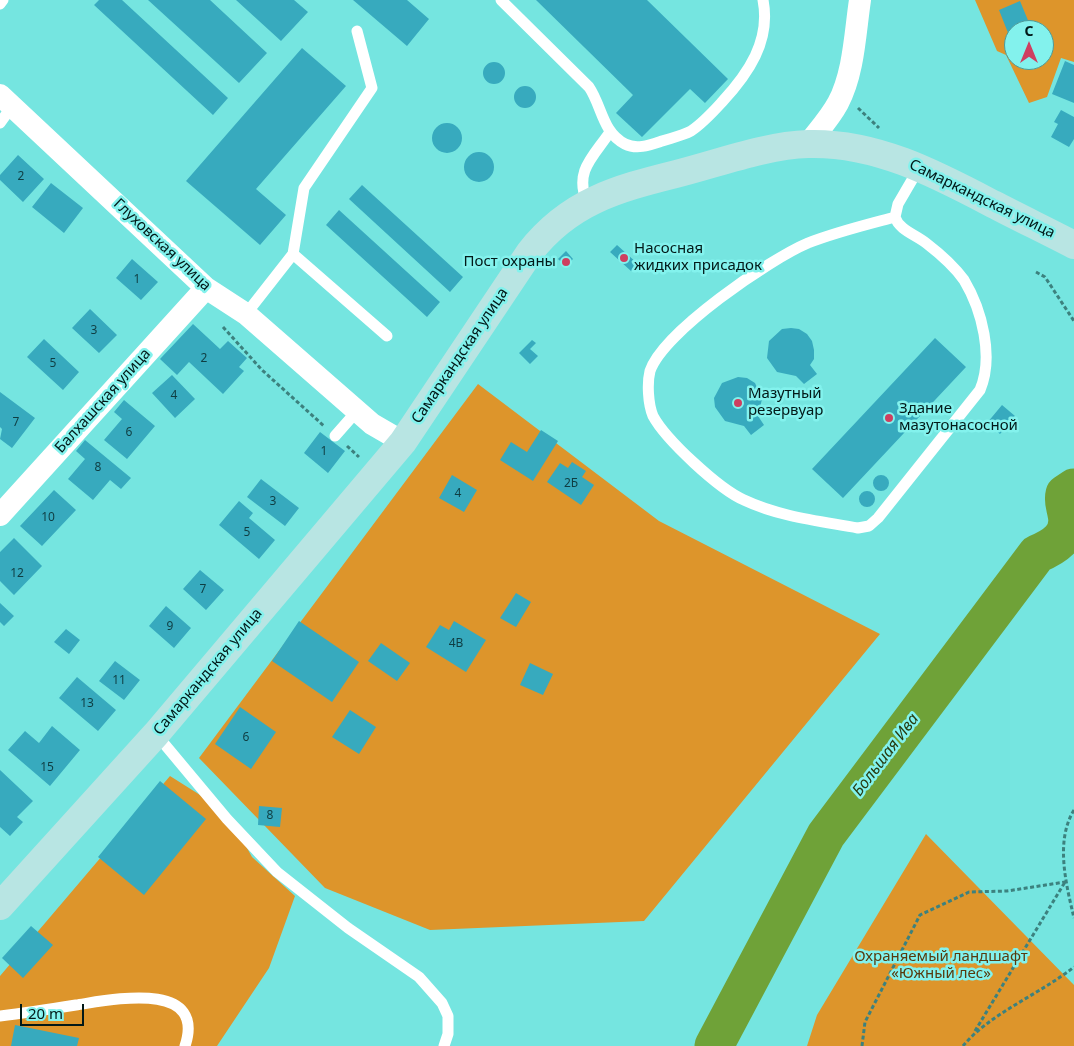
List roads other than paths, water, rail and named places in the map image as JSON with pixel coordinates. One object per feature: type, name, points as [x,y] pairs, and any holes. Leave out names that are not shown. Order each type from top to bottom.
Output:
[{"type":"street","points":[[808,144],[832,112],[842,93],[860,0]]},
{"type":"street","name":"Глуховская улица","points":[[6,100],[206,288],[246,314],[372,424],[403,442]]},
{"type":"street","name":"Самаркандская улица","points":[[0,906],[156,734],[403,442],[530,252],[558,222],[587,202],[641,183],[782,147],[808,144],[856,148],[920,167],[1074,245]]},
{"type":"street","name":"Балхашская улица","points":[[0,515],[206,288]]},
{"type":"lane","points":[[0,4],[4,0]]},
{"type":"lane","points":[[501,0],[589,87],[595,96],[602,117],[610,132],[623,143],[644,146],[689,132],[698,126],[743,79],[753,63],[762,35],[763,0]]},
{"type":"lane","points":[[246,314],[293,254],[304,188],[372,88],[357,31]]},
{"type":"lane","points":[[0,123],[6,100]]},
{"type":"lane","points":[[587,202],[583,191],[582,175],[610,132]]},
{"type":"lane","points":[[894,216],[833,233],[783,256],[745,281],[685,328],[657,358],[650,372],[649,402],[652,414],[669,438],[728,491],[744,500],[789,516],[858,528],[869,526],[890,504],[980,390],[985,379],[986,346],[970,293],[964,280],[945,259],[925,242],[900,226],[894,216],[898,204],[920,167]]},
{"type":"lane","points":[[293,254],[387,336]]},
{"type":"lane","points":[[335,436],[357,411]]},
{"type":"lane","points":[[156,734],[227,819],[277,872],[348,928],[419,977],[442,1003],[448,1016],[448,1034],[444,1046]]},
{"type":"lane","points":[[0,1016],[108,1001],[152,998],[169,1002],[183,1012],[188,1026],[185,1046]]},
{"type":"waterway","name":"Большая Ива","points":[[714,1046],[826,835],[1037,554],[1050,548],[1060,540],[1067,529],[1068,522],[1064,502],[1065,494],[1074,488]]},
{"type":"place","name":"Насосная жидких присадок","points":[[624,258]]},
{"type":"place","name":"Пост охраны","points":[[566,262]]},
{"type":"place","name":"Мазутный резервуар","points":[[738,403]]},
{"type":"place","name":"Здание мазутонасосной","points":[[889,418]]},
{"type":"park label","name":"Охраняемый ландшафт «Южный лес»","points":[[941,966]]}]
